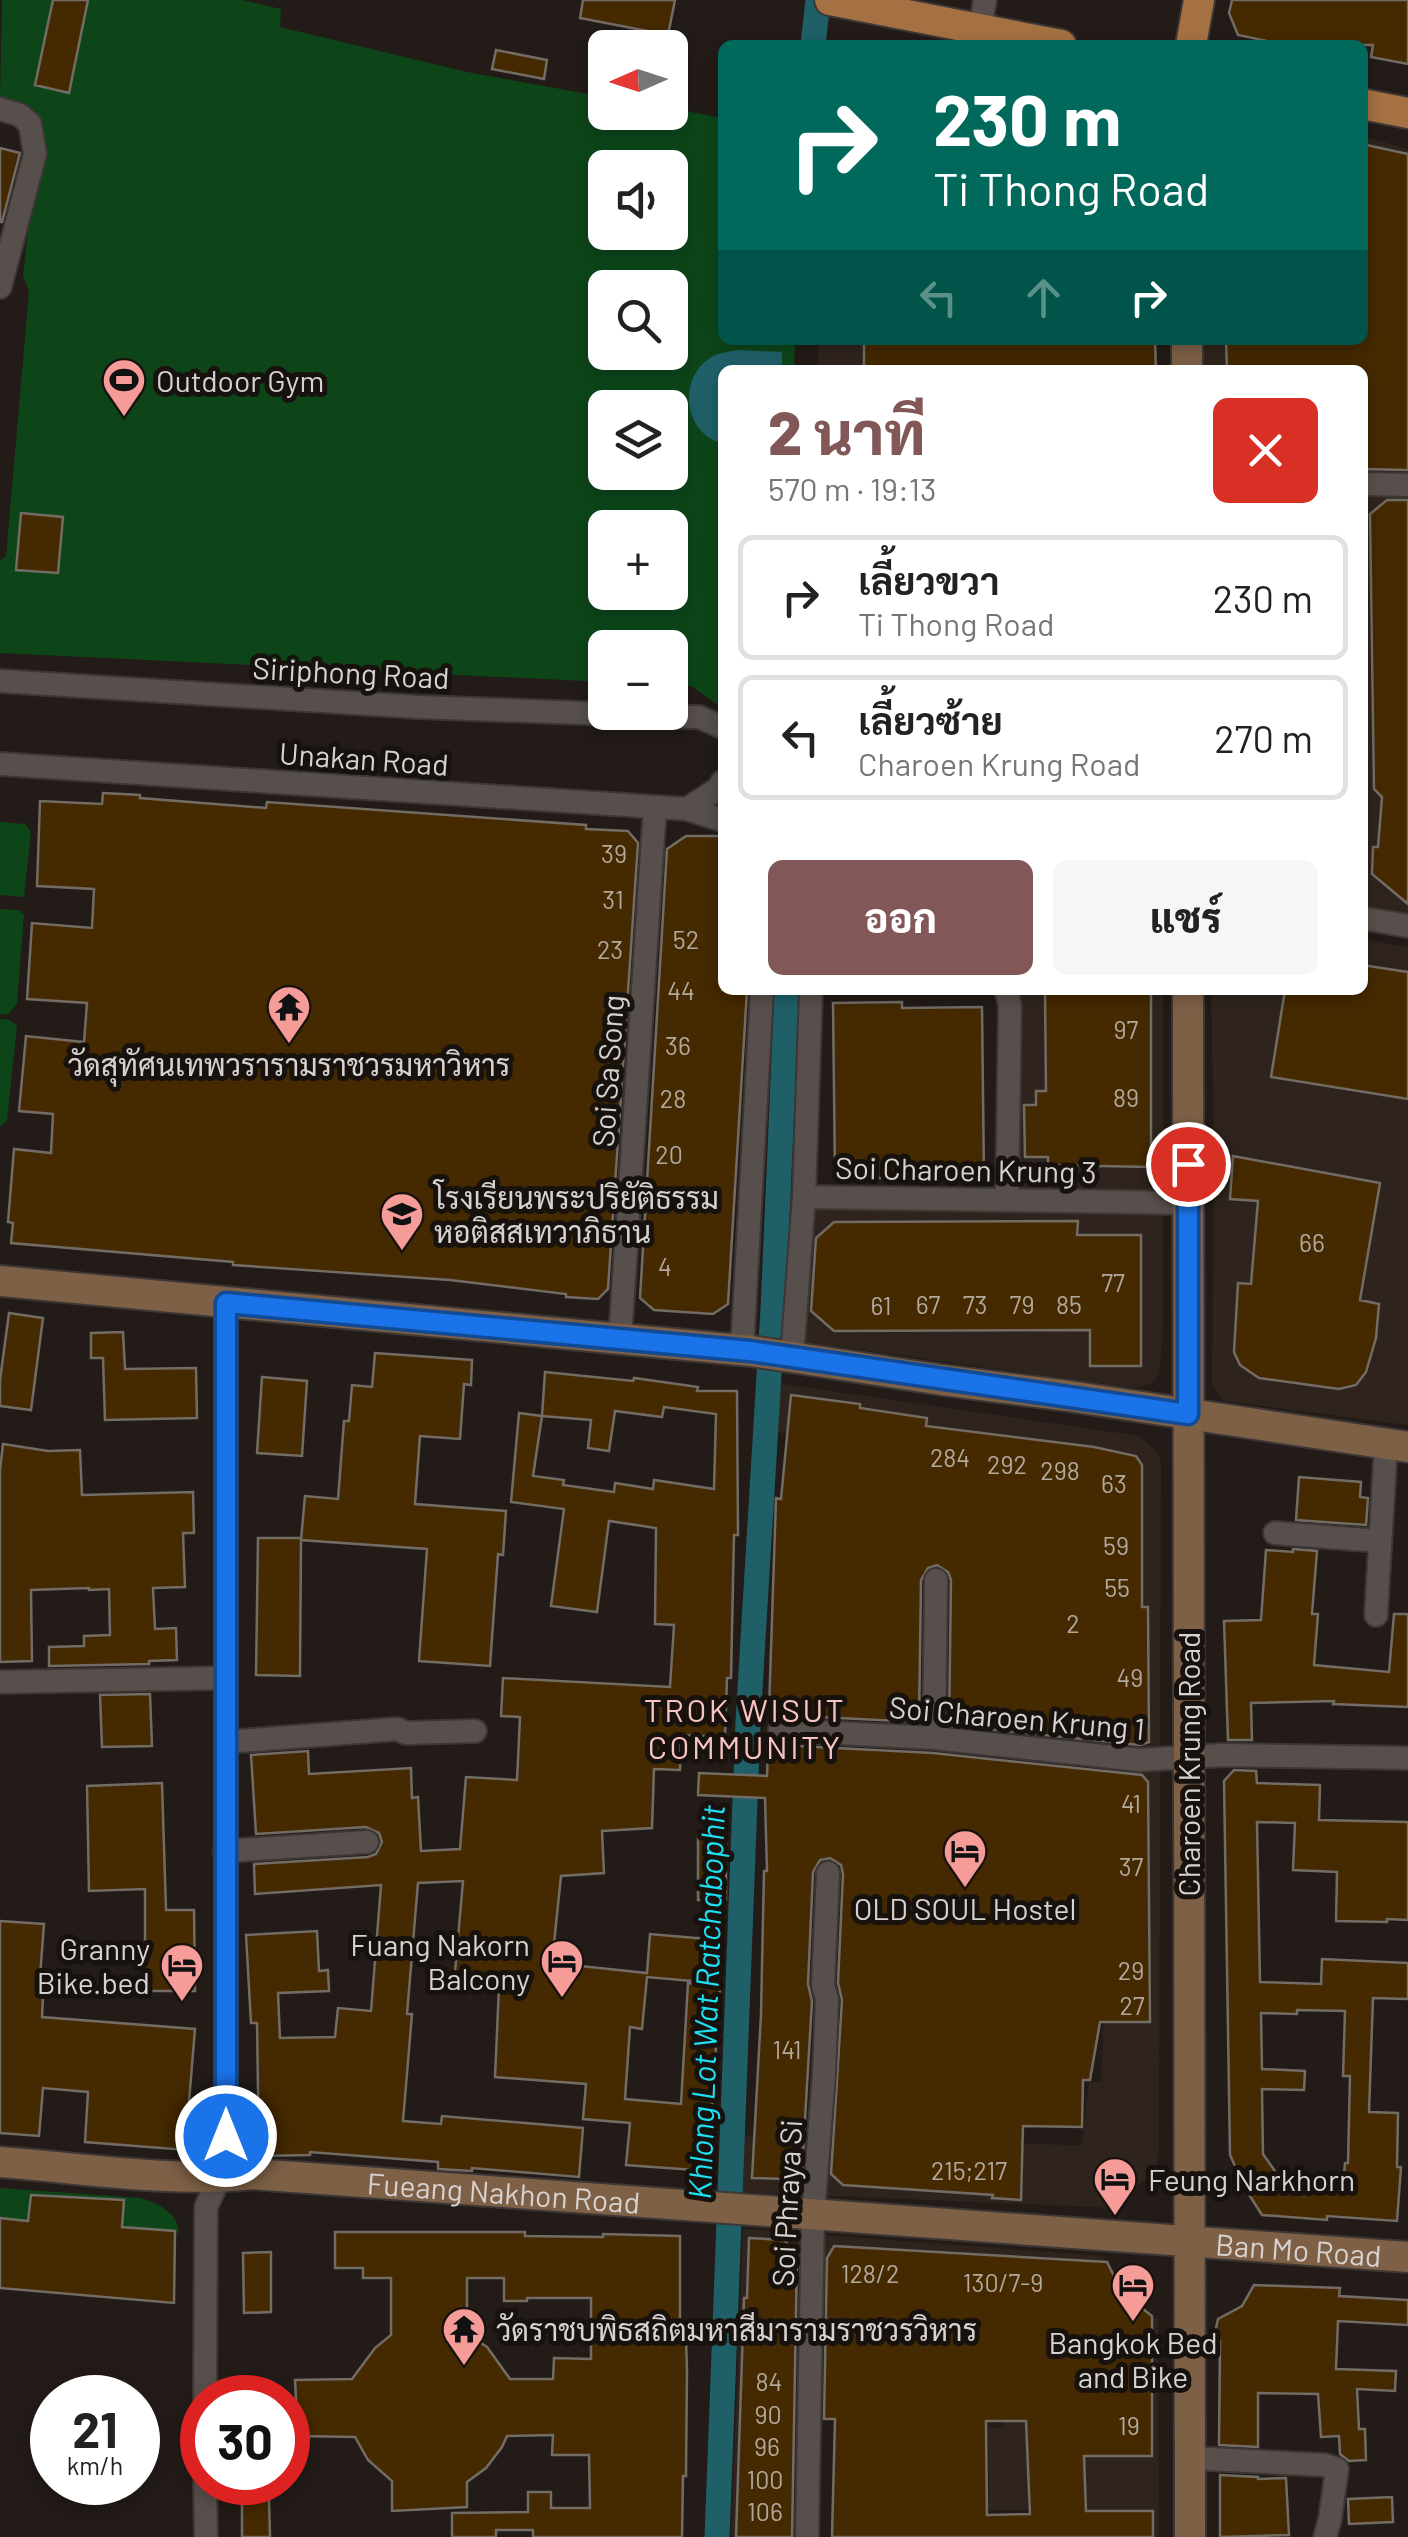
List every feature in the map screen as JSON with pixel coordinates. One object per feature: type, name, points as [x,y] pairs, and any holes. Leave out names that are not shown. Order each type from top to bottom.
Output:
[{"type":"main road","points":[[1192,40],[1199,0]]},
{"type":"main road","points":[[835,1],[983,15],[1048,40]]},
{"type":"main road","points":[[1368,105],[1408,112]]},
{"type":"main road","name":"Charoen Krung Road","points":[[1188,995],[1190,2537]]},
{"type":"main road","points":[[0,1282],[746,1351],[1397,1446]]},
{"type":"main road","name":"Fueang Nakhon Road","points":[[0,2162],[220,2177],[252,2174],[1189,2241]]},
{"type":"main road","name":"Ban Mo Road","points":[[1189,2241],[1408,2257]]},
{"type":"street","points":[[0,110],[20,115],[30,124],[35,154],[0,287]]},
{"type":"street","points":[[1368,484],[1408,485]]},
{"type":"street","name":"Siriphong Road","points":[[0,681],[418,706],[699,717],[718,725]]},
{"type":"street","points":[[699,717],[718,734]]},
{"type":"street","name":"Unakan Road","points":[[0,764],[687,809],[718,819]]},
{"type":"street","points":[[687,809],[718,789]]},
{"type":"street","name":"Soi Sa Song","points":[[620,1339],[654,807]]},
{"type":"street","points":[[1368,919],[1408,926]]},
{"type":"street","points":[[746,1351],[762,995]]},
{"type":"street","points":[[786,1356],[804,1197],[811,995]]},
{"type":"street","points":[[1007,995],[1007,1200]]},
{"type":"street","name":"Soi Charoen Krung 3","points":[[804,1197],[1188,1203]]},
{"type":"street","points":[[205,2375],[206,2207],[220,2177],[226,2136],[226,1303]]},
{"type":"street","points":[[1376,1615],[1380,1541],[1397,1446]]},
{"type":"street","points":[[1275,1533],[1380,1541]]},
{"type":"street","points":[[934,1738],[936,1580]]},
{"type":"street","points":[[0,1682],[226,1678]]},
{"type":"street","points":[[226,1742],[397,1729],[406,1733],[475,1731]]},
{"type":"street","name":"Soi Charoen Krung 1","points":[[780,1730],[934,1738],[1140,1760],[1223,1755],[1408,1758]]},
{"type":"street","points":[[226,1852],[367,1842]]},
{"type":"street","name":"Soi Phraya Si","points":[[806,2537],[813,2215],[824,2074],[828,1873]]},
{"type":"street","points":[[1190,2458],[1325,2465],[1337,2469],[1324,2537]]},
{"type":"street","points":[[205,2505],[206,2537]]},
{"type":"shaded area","points":[[1368,137],[1408,149],[1408,914],[1368,907],[1368,365],[1204,365],[1204,345],[1368,345]]},
{"type":"shaded area","points":[[818,345],[1059,345],[1059,365],[818,365]]},
{"type":"shaded area","points":[[1368,940],[1408,947],[1408,1425],[1224,1401],[1212,1385],[1211,995],[1368,995]]},
{"type":"shaded area","points":[[1011,995],[1163,995],[1163,1333],[1159,1374],[1152,1383],[1134,1388],[798,1341],[808,1209],[1011,1206]]},
{"type":"shaded area","points":[[777,1383],[1140,1436],[1156,1451],[1161,1462],[1159,2144],[1152,2175],[1128,2193],[1118,2208],[742,2192],[744,2135],[827,2140],[831,2093],[874,2095],[1022,2144],[1082,2145],[1089,2083],[1102,2081],[1112,1914],[1107,1603],[908,1570],[817,1436],[769,1431]]},
{"type":"shaded area","points":[[743,2229],[1103,2256],[1119,2291],[1137,2311],[1158,2319],[1159,2537],[1093,2537],[1093,2510],[989,2510],[988,2428],[1004,2427],[1005,2399],[1077,2316],[824,2306],[819,2537],[731,2537]]},
{"type":"green space","points":[[2,0],[242,0],[281,9],[280,27],[467,72],[588,94],[588,130],[688,130],[688,111],[718,117],[718,345],[795,345],[794,365],[718,365],[718,705],[688,686],[688,630],[588,630],[588,681],[0,653],[0,561],[6,556],[29,292],[23,275],[40,124],[0,99]]},
{"type":"green space","points":[[0,822],[25,824],[31,832],[24,897],[0,895]]},
{"type":"green space","points":[[0,909],[19,910],[24,915],[17,1003],[8,1015],[0,1014]]},
{"type":"green space","points":[[0,1019],[17,1026],[7,1121],[0,1127]]},
{"type":"green space","points":[[0,2188],[140,2198],[171,2214],[179,2233],[0,2219]]},
{"type":"water","points":[[738,350],[782,352],[782,365],[718,365],[718,441],[693,419],[689,394],[698,370],[718,354]]},
{"type":"building","points":[[53,0],[88,0],[69,93],[35,85]]},
{"type":"building","points":[[583,0],[675,0],[669,30],[642,30],[580,18]]},
{"type":"building","points":[[1232,0],[1408,0],[1408,64],[1371,57],[1373,45],[1368,45],[1368,40],[1262,40],[1238,35],[1229,13]]},
{"type":"building","points":[[496,50],[547,60],[544,79],[492,69]]},
{"type":"building","points":[[1368,145],[1408,154],[1408,470],[1368,469],[1368,365],[1227,365],[1226,345],[1368,345]]},
{"type":"building","points":[[0,148],[20,153],[2,222],[0,222]]},
{"type":"building","points":[[864,345],[1155,345],[1156,365],[864,365]]},
{"type":"building","points":[[1387,500],[1408,500],[1408,904],[1372,874],[1382,797],[1374,789],[1370,514]]},
{"type":"building","points":[[21,513],[63,517],[58,573],[16,570]]},
{"type":"building","name":"วัดสุทัศนเทพวรารามราชวรมหาวิหาร","points":[[103,793],[266,808],[267,802],[628,831],[638,843],[608,1289],[598,1299],[450,1280],[233,1265],[11,1243],[13,1223],[8,1222],[14,1149],[51,1153],[53,1114],[19,1111],[26,1036],[84,1042],[87,1003],[27,999],[32,923],[92,928],[94,889],[37,886],[40,801],[102,804]]},
{"type":"building","points":[[686,836],[718,836],[718,995],[747,995],[728,1304],[713,1314],[654,1310],[640,1298],[667,849]]},
{"type":"building","points":[[1368,966],[1408,972],[1408,1099],[1271,1077],[1284,995],[1368,995]]},
{"type":"building","points":[[1045,995],[1151,995],[1151,1167],[1048,1165],[1048,1157],[1025,1157],[1024,1105],[1036,1105],[1036,1091],[1046,1091]]},
{"type":"building","points":[[902,1002],[902,1008],[982,1007],[984,1178],[835,1178],[833,1003]]},
{"type":"building","points":[[1233,1156],[1380,1183],[1360,1300],[1379,1304],[1376,1338],[1366,1372],[1356,1385],[1339,1389],[1259,1378],[1240,1365],[1234,1352],[1238,1283],[1251,1284],[1258,1201],[1230,1199]]},
{"type":"building","points":[[1078,1221],[1077,1235],[1141,1235],[1141,1366],[1090,1366],[1090,1330],[834,1331],[811,1311],[816,1238],[834,1222]]},
{"type":"building","points":[[9,1313],[43,1318],[31,1410],[0,1406]]},
{"type":"building","points":[[123,1332],[125,1369],[196,1368],[197,1418],[105,1420],[103,1358],[91,1358],[91,1333]]},
{"type":"building","points":[[375,1353],[472,1360],[471,1385],[464,1384],[460,1439],[420,1436],[415,1504],[506,1511],[503,1555],[498,1554],[490,1666],[419,1661],[427,1549],[301,1540],[305,1496],[338,1499],[344,1421],[349,1421],[352,1385],[372,1387]]},
{"type":"building","points":[[545,1372],[633,1381],[634,1378],[698,1387],[697,1391],[737,1391],[738,1535],[734,1535],[731,1678],[727,1678],[725,1737],[681,1735],[680,1770],[654,1769],[652,1828],[602,1831],[604,1873],[561,1876],[552,1963],[647,1973],[650,1934],[707,1939],[703,1982],[647,1977],[642,2029],[630,2027],[625,2099],[681,2104],[688,1983],[720,1986],[708,2171],[626,2165],[630,2123],[583,2119],[586,2084],[495,2077],[499,1987],[454,1983],[463,1881],[418,1883],[403,2121],[441,2124],[442,2116],[583,2128],[579,2177],[438,2169],[438,2162],[310,2152],[259,2156],[257,2023],[251,2023],[246,1935],[317,1931],[319,1971],[328,1970],[329,1991],[278,1993],[280,2038],[335,2037],[338,2008],[371,2011],[381,1885],[255,1894],[254,1864],[368,1857],[376,1854],[382,1842],[379,1833],[366,1827],[256,1834],[251,1755],[308,1751],[309,1774],[411,1768],[412,1798],[418,1797],[421,1851],[460,1849],[466,1777],[517,1780],[520,1717],[501,1716],[503,1678],[670,1687],[674,1625],[655,1624],[656,1528],[609,1521],[597,1612],[551,1606],[564,1509],[511,1502],[519,1413],[542,1416]],"holes":[[[664,1407],[716,1414],[714,1489],[654,1480],[653,1489],[615,1483],[614,1492],[563,1485],[564,1480],[533,1476],[542,1416],[591,1420],[588,1448],[609,1451],[615,1411],[662,1417]]]},
{"type":"building","points":[[262,1377],[307,1381],[302,1456],[257,1453]]},
{"type":"building","points":[[791,1395],[927,1418],[926,1426],[1136,1456],[1142,1465],[1142,1607],[1148,1607],[1149,1742],[1140,1745],[949,1725],[951,1580],[948,1572],[937,1565],[928,1568],[921,1580],[919,1722],[778,1715],[769,1710],[776,1498],[781,1499]]},
{"type":"building","points":[[3,1444],[48,1451],[80,1450],[82,1495],[193,1492],[194,1533],[183,1533],[185,1587],[153,1588],[155,1629],[176,1628],[177,1660],[49,1666],[49,1647],[84,1646],[84,1636],[110,1635],[109,1589],[89,1588],[31,1590],[32,1661],[0,1662]]},
{"type":"building","points":[[1299,1477],[1361,1482],[1360,1497],[1368,1498],[1366,1525],[1296,1520]]},
{"type":"building","points":[[258,1538],[301,1538],[300,1676],[256,1675]]},
{"type":"building","points":[[1266,1550],[1317,1551],[1312,1614],[1318,1614],[1314,1665],[1389,1672],[1394,1614],[1408,1614],[1408,1707],[1333,1704],[1334,1701],[1251,1703],[1252,1740],[1228,1740],[1224,1621],[1261,1620]]},
{"type":"building","points":[[150,1694],[152,1746],[102,1747],[100,1695]]},
{"type":"building","points":[[778,1745],[933,1753],[1142,1775],[1148,1782],[1150,2022],[1100,2022],[1090,2080],[1083,2080],[1082,2127],[1023,2126],[1021,2200],[843,2185],[831,2174],[842,2000],[838,1983],[843,1874],[841,1865],[830,1858],[820,1860],[813,1872],[808,1984],[812,2001],[802,2170],[786,2179],[752,2178],[767,1871],[765,1798],[698,1795],[699,1773],[767,1776],[768,1751]]},
{"type":"building","points":[[1234,1770],[1256,1771],[1257,1783],[1320,1785],[1319,1820],[1408,1822],[1408,1920],[1387,1922],[1336,1921],[1337,1872],[1293,1870],[1295,1823],[1257,1822],[1260,1982],[1321,1984],[1322,1959],[1408,1963],[1408,1999],[1373,1998],[1369,2112],[1398,2113],[1397,2167],[1401,2167],[1397,2221],[1262,2215],[1230,2155],[1224,1781]],"holes":[[[1345,2011],[1343,2076],[1350,2076],[1348,2163],[1343,2185],[1286,2187],[1263,2154],[1262,2089],[1304,2090],[1305,2071],[1262,2069],[1261,2013]]]},
{"type":"building","points":[[162,1783],[166,1910],[194,1910],[195,1991],[145,1991],[145,1889],[89,1891],[87,1786]]},
{"type":"building","points":[[698,1835],[726,1835],[726,1900],[698,1900]]},
{"type":"building","points":[[0,1921],[44,1924],[42,2017],[195,2029],[189,2102],[202,2103],[199,2151],[85,2142],[88,2092],[43,2088],[39,2136],[0,2133]]},
{"type":"building","points":[[31,2195],[124,2200],[122,2227],[175,2231],[174,2303],[0,2288],[0,2218],[28,2221]]},
{"type":"building","points":[[335,2232],[680,2236],[680,2339],[686,2339],[687,2370],[682,2537],[533,2537],[533,2530],[496,2530],[496,2537],[452,2537],[452,2513],[528,2512],[528,2492],[551,2492],[551,2508],[590,2508],[589,2455],[552,2455],[553,2435],[507,2436],[486,2468],[467,2482],[467,2507],[392,2511],[392,2481],[368,2460],[355,2437],[310,2436],[310,2380],[352,2379],[375,2348],[391,2335],[391,2278],[363,2278],[363,2268],[335,2268]],"holes":[[[467,2278],[504,2278],[504,2301],[591,2298],[591,2359],[554,2358],[553,2379],[510,2379],[487,2347],[467,2334]]]},
{"type":"building","points":[[749,2238],[784,2240],[797,2255],[792,2537],[736,2537]]},
{"type":"building","points":[[834,2246],[1107,2262],[1128,2297],[1152,2316],[1152,2456],[1084,2456],[1086,2511],[1153,2511],[1153,2537],[832,2537],[835,2419],[824,2419],[827,2258]],"holes":[[[986,2421],[1026,2421],[1030,2514],[987,2515]]]},
{"type":"building","points":[[271,2252],[271,2312],[244,2313],[243,2253]]},
{"type":"building","points":[[1254,2285],[1340,2288],[1339,2296],[1408,2300],[1408,2325],[1338,2321],[1336,2369],[1396,2371],[1395,2391],[1357,2389],[1359,2429],[1365,2429],[1366,2460],[1349,2461],[1340,2454],[1339,2436],[1321,2437],[1318,2394],[1258,2393],[1258,2447],[1219,2445],[1220,2341],[1213,2341],[1218,2319],[1242,2306]]},
{"type":"building","points":[[1220,2475],[1286,2478],[1289,2535],[1220,2537]]},
{"type":"building","points":[[1392,2497],[1393,2522],[1349,2524],[1348,2499]]},
{"type":"building","points":[[242,2505],[269,2505],[270,2537],[242,2537]]},
{"type":"waterway","name":"Khlong Lot Wat Ratchabophit","points":[[814,40],[818,0]]},
{"type":"waterway","name":"Khlong Lot Wat Ratchabophit","points":[[717,2537],[748,1722],[787,995]]},
{"type":"place","name":"Outdoor Gym","points":[[124,418]]},
{"type":"place","name":"วัดสุทัศนเทพวรารามราชวรมหาวิหาร","points":[[289,1045]]},
{"type":"place","name":"โรงเรียนพระปริยัติธรรม หอติสสเทวาภิธาน","points":[[402,1252]]},
{"type":"place","name":"OLD SOUL Hostel","points":[[965,1889]]},
{"type":"place","name":"Fuang Nakorn Balcony","points":[[562,1999]]},
{"type":"place","name":"Granny Bike.bed","points":[[182,2003]]},
{"type":"place","name":"Feung Narkhorn","points":[[1115,2217]]},
{"type":"place","name":"Bangkok Bed and Bike","points":[[1133,2323]]},
{"type":"place","name":"วัดราชบพิธสถิตมหาสีมารามราชวรวิหาร","points":[[464,2367]]},
{"type":"district","name":"TROK WISUT COMMUNITY","points":[[745,1728]]},
{"type":"route","points":[[226,2136],[226,1303],[750,1351],[1188,1414],[1188,1164]]}]
